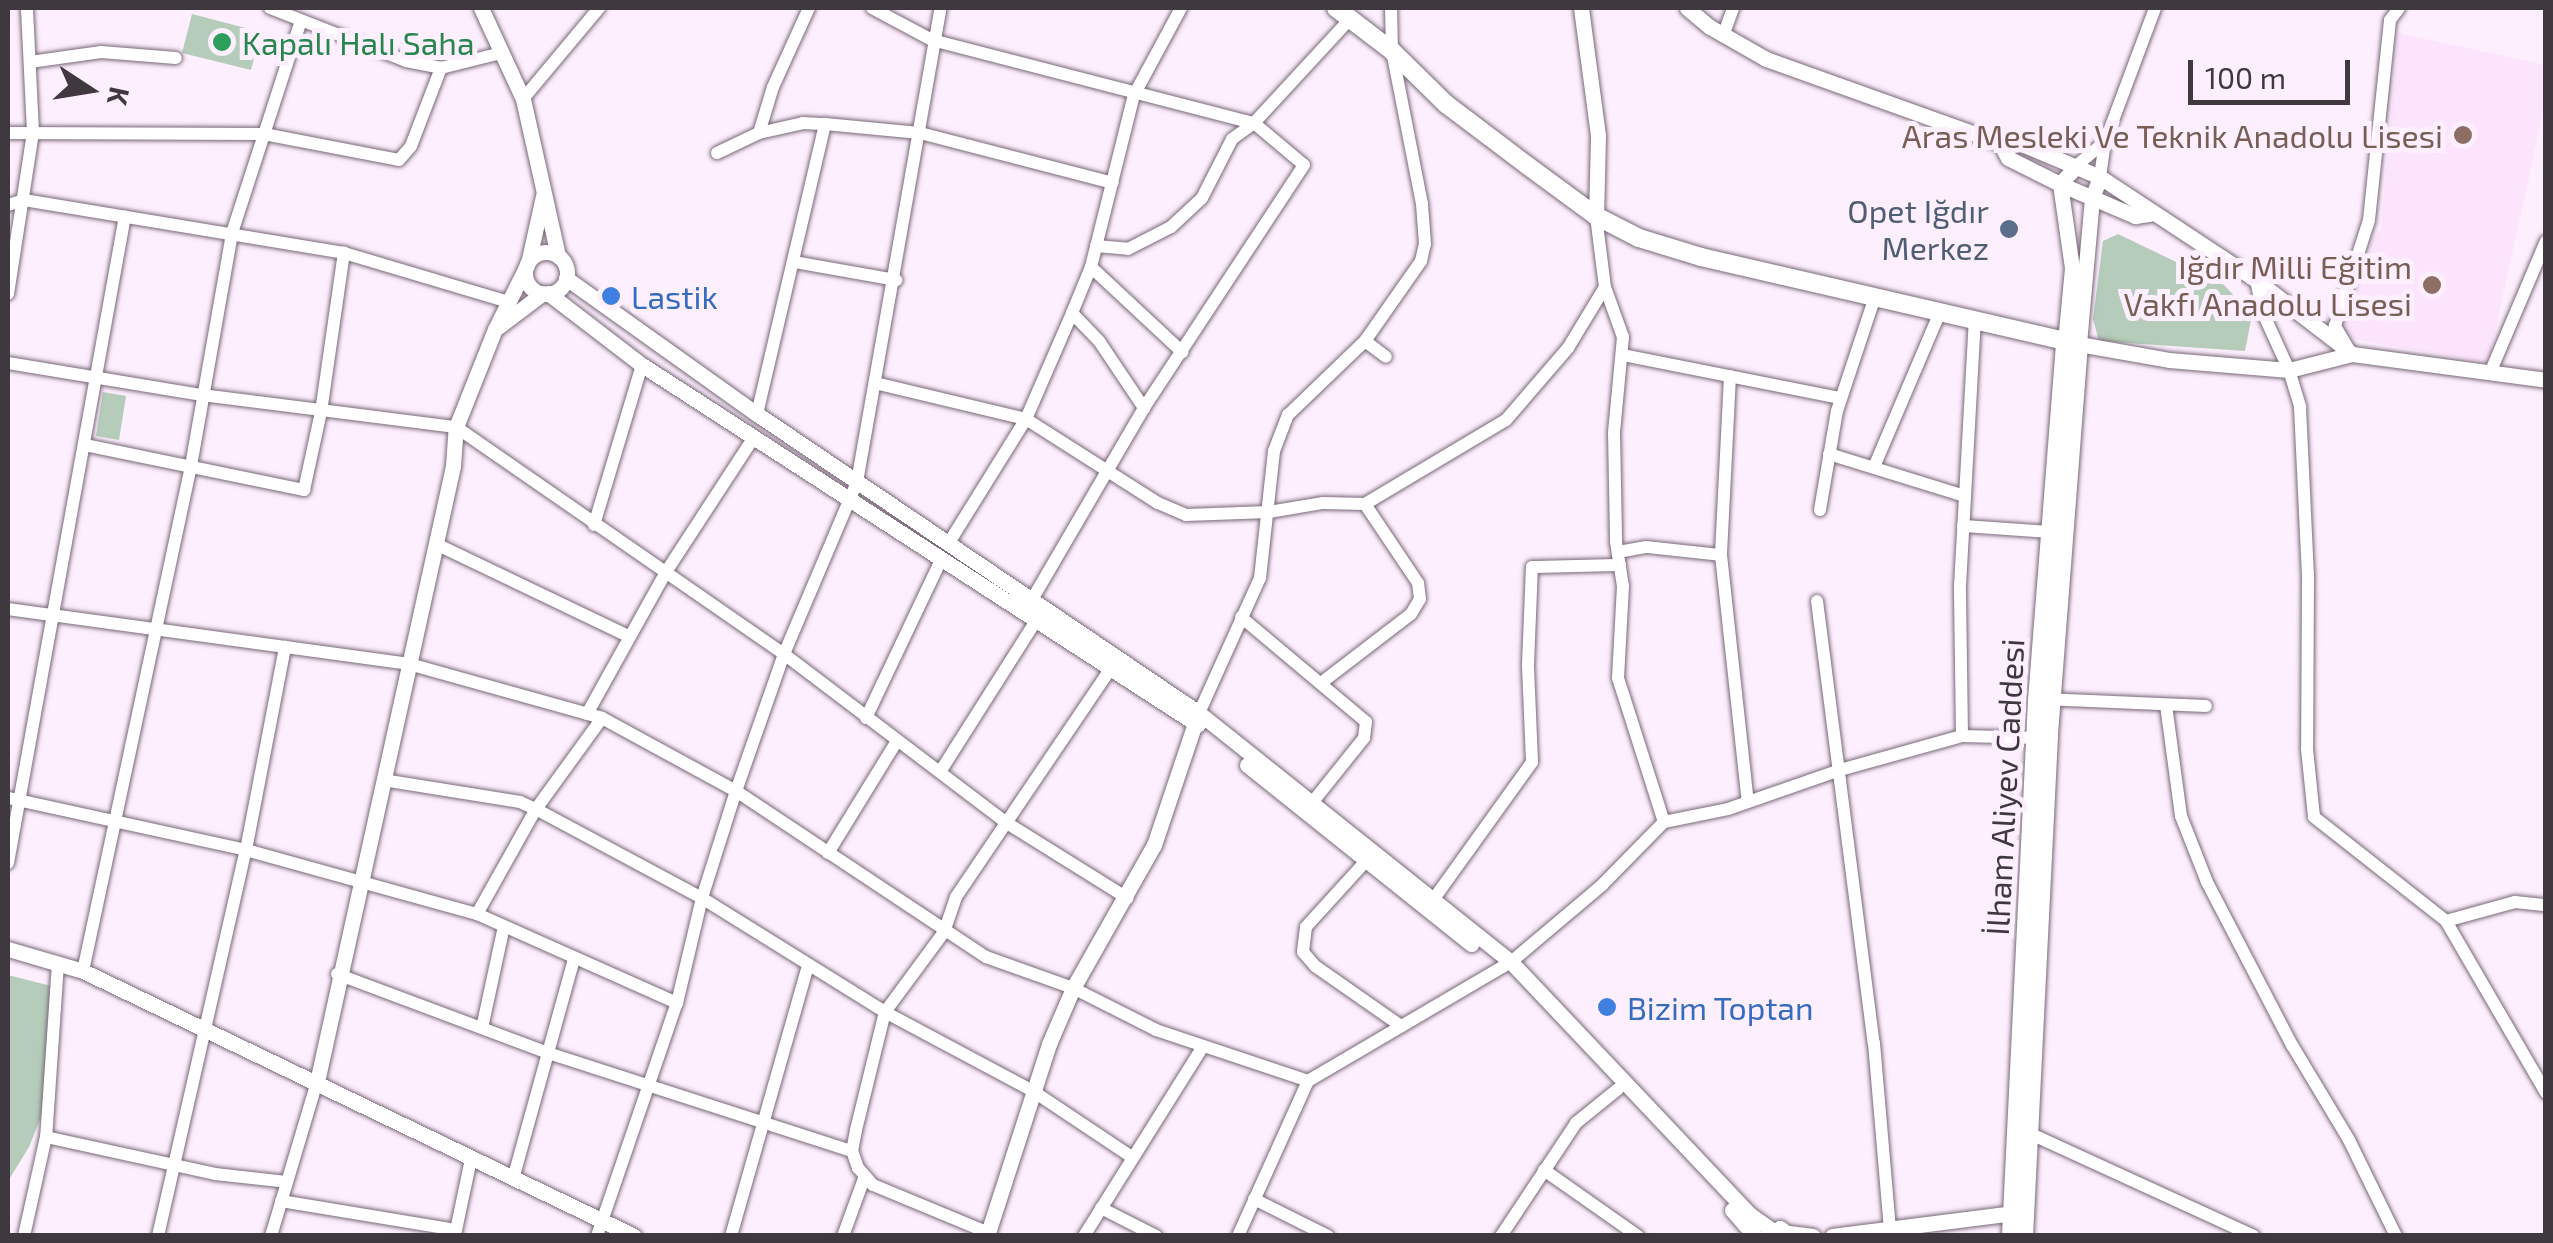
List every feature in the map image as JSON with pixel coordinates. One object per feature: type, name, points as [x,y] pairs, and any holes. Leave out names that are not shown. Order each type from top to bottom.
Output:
[{"type":"main road","points":[[1343,13],[1392,51],[1446,104],[1596,216],[1639,238],[1701,257],[2072,343]]},
{"type":"main road","name":"İlham Aliyev Caddesi","points":[[2019,1212],[2051,532],[2072,343]]},
{"type":"main road","name":"İlham Aliyev Caddesi","points":[[2044,699],[2072,343]]},
{"type":"main road","name":"İlham Aliyev Caddesi","points":[[2013,1235],[2031,1134],[2042,738]]},
{"type":"street","points":[[8,294],[33,132],[27,8]]},
{"type":"street","points":[[270,8],[364,48],[441,68],[502,52]]},
{"type":"street","points":[[481,8],[522,98],[566,278],[757,414],[1033,598],[1114,663],[1197,718],[1312,803],[1433,900],[1506,965],[1769,1233],[1813,1236]]},
{"type":"street","points":[[522,98],[598,8]]},
{"type":"street","points":[[759,133],[773,88],[809,8]]},
{"type":"street","points":[[872,8],[932,40],[1134,96],[1254,123],[1304,165],[1144,408],[1033,598]]},
{"type":"street","points":[[599,1228],[677,1003],[702,898],[736,791],[784,654],[857,482],[896,280],[932,40],[941,8]]},
{"type":"street","points":[[950,541],[1026,419],[1072,314],[1091,268],[1134,96],[1181,8]]},
{"type":"street","points":[[1114,663],[956,898],[944,932],[885,1012],[852,1152],[873,1185],[988,1234],[1033,1091],[1073,988],[1127,898],[1164,819],[1197,718],[1260,578],[1274,451],[1288,415],[1366,340],[1421,261],[1425,244],[1418,170],[1392,51],[1391,8]]},
{"type":"street","points":[[1581,8],[1598,136],[1596,216],[1605,287],[1623,337],[1614,433],[1619,559],[1624,586],[1618,678],[1664,822]]},
{"type":"street","points":[[1687,8],[1723,36],[1766,59],[2000,144],[2014,141],[2100,177],[2142,200],[2150,214],[2256,280],[2352,354]]},
{"type":"street","points":[[1723,36],[1733,8]]},
{"type":"street","points":[[2072,343],[2092,198],[2100,177],[2105,142],[2154,8]]},
{"type":"street","points":[[2352,354],[2335,326],[2369,220],[2390,20],[2398,8]]},
{"type":"street","points":[[1096,246],[1128,249],[1172,227],[1208,190],[1232,138],[1254,123],[1343,13]]},
{"type":"street","points":[[83,970],[112,820],[191,466],[232,232],[301,21]]},
{"type":"street","points":[[30,62],[101,52],[176,58]]},
{"type":"street","points":[[8,133],[264,134],[400,160],[411,146],[441,68]]},
{"type":"street","points":[[716,153],[759,133],[804,123],[825,124],[920,134],[1113,184]]},
{"type":"street","points":[[757,414],[825,124]]},
{"type":"street","points":[[2072,343],[2072,268],[2060,184],[2105,142]]},
{"type":"street","points":[[2000,144],[2008,158],[2060,184],[2135,216],[2150,214]]},
{"type":"street","points":[[544,187],[528,262],[528,283],[642,365],[1036,621],[1114,663]]},
{"type":"street","points":[[8,205],[24,200],[344,253],[508,302]]},
{"type":"street","points":[[8,864],[14,800],[54,616],[125,216]]},
{"type":"street","points":[[2490,373],[2546,241]]},
{"type":"street","points":[[271,1236],[316,1082],[453,466],[456,427],[495,329],[528,262],[546,252],[558,256]]},
{"type":"street","points":[[85,445],[304,490],[321,412],[344,253]]},
{"type":"street","points":[[794,262],[896,280]]},
{"type":"street","points":[[1091,268],[1182,352]]},
{"type":"street","points":[[495,329],[545,293],[559,289],[566,278]]},
{"type":"street","points":[[2256,280],[2264,313],[2290,370],[2300,407],[2308,576],[2307,749],[2314,817],[2446,920],[2546,1093]]},
{"type":"street","points":[[875,383],[1026,419],[1106,471],[1186,515],[1268,512],[1323,503],[1364,504],[1506,420],[1568,348],[1605,287]]},
{"type":"street","points":[[1820,510],[1841,398],[1875,298]]},
{"type":"street","points":[[1874,467],[1940,312]]},
{"type":"street","points":[[1072,314],[1099,341],[1144,408]]},
{"type":"street","points":[[1962,736],[1964,526],[1975,319]]},
{"type":"street","points":[[1366,340],[1386,358]]},
{"type":"street","points":[[2072,343],[2169,360],[2290,370],[2352,354],[2546,380]]},
{"type":"street","points":[[1623,355],[1841,398]]},
{"type":"street","points":[[8,363],[202,395],[456,427],[784,654],[1007,823],[1127,898]]},
{"type":"street","points":[[594,525],[642,365]]},
{"type":"street","points":[[1730,376],[1721,555],[1748,802]]},
{"type":"street","points":[[586,714],[666,572],[754,436]]},
{"type":"street","points":[[1829,454],[1965,496]]},
{"type":"street","points":[[1321,683],[1411,614],[1420,599],[1418,583],[1364,504]]},
{"type":"street","points":[[1964,526],[2051,532]]},
{"type":"street","points":[[436,544],[628,636]]},
{"type":"street","points":[[1433,900],[1532,762],[1528,666],[1532,567],[1619,559],[1648,547],[1721,555]]},
{"type":"street","points":[[866,718],[942,558]]},
{"type":"street","points":[[1817,601],[1874,1042],[1890,1228]]},
{"type":"street","points":[[8,609],[409,664],[602,718],[736,791],[986,958],[1073,988],[1125,1017],[1202,1048],[1308,1080]]},
{"type":"street","points":[[1241,618],[1366,722],[1366,730],[1312,803]]},
{"type":"street","points":[[940,772],[1036,621]]},
{"type":"street","points":[[158,1236],[246,850],[285,647]]},
{"type":"street","points":[[2044,699],[2206,706]]},
{"type":"street","points":[[2166,705],[2181,816],[2207,882],[2292,1045],[2350,1140],[2396,1236]]},
{"type":"street","points":[[477,914],[536,809],[602,718]]},
{"type":"street","points":[[1197,718],[1366,861],[1506,965],[1755,1236]]},
{"type":"street","points":[[1238,1236],[1308,1080],[1506,965],[1602,885],[1664,822],[1748,802],[1840,770],[1962,736],[2042,738]]},
{"type":"street","points":[[828,852],[897,741]]},
{"type":"street","points":[[383,780],[520,802],[536,809],[702,898],[885,1012],[1033,1091],[1133,1158]]},
{"type":"street","points":[[14,800],[246,850],[477,914],[677,1003]]},
{"type":"street","points":[[1366,861],[1306,927],[1302,952],[1315,966],[1401,1026]]},
{"type":"street","points":[[2446,920],[2515,902],[2546,905]]},
{"type":"street","points":[[482,1028],[504,926]]},
{"type":"street","points":[[8,949],[83,970],[513,1179],[599,1228],[634,1236]]},
{"type":"street","points":[[513,1179],[574,959]]},
{"type":"street","points":[[24,1236],[46,1137],[58,963]]},
{"type":"street","points":[[732,1236],[808,964]]},
{"type":"street","points":[[337,974],[548,1053],[852,1152]]},
{"type":"street","points":[[1084,1236],[1202,1048]]},
{"type":"street","points":[[1501,1236],[1576,1123],[1618,1089]]},
{"type":"street","points":[[2031,1134],[2254,1236]]},
{"type":"street","points":[[46,1137],[177,1166],[286,1182]]},
{"type":"street","points":[[281,1200],[456,1233],[470,1159]]},
{"type":"street","points":[[1544,1170],[1638,1236]]},
{"type":"street","points":[[843,1236],[865,1176]]},
{"type":"street","points":[[1254,1199],[1328,1236]]},
{"type":"street","points":[[1101,1208],[1156,1236]]},
{"type":"street","points":[[1832,1236],[2019,1212]]},
{"type":"shaded area","points":[[2398,33],[2545,65],[2545,104],[2488,363],[2353,339],[2344,330],[2373,239],[2381,229]]},
{"type":"green space","name":"Kapalı Halı Saha","points":[[192,14],[261,32],[251,70],[182,53]]},
{"type":"green space","points":[[2118,234],[2224,285],[2252,315],[2245,351],[2099,341],[2093,319],[2103,241]]},
{"type":"green space","points":[[103,392],[126,396],[119,440],[96,436]]},
{"type":"green space","points":[[8,975],[51,986],[54,1084],[29,1147],[8,1181]]},
{"type":"place","name":"Kapalı Halı Saha","points":[[222,42]]},
{"type":"place","name":"Aras Mesleki Ve Teknik Anadolu Lisesi","points":[[2463,135]]},
{"type":"place","name":"Opet Iğdır Merkez","points":[[2009,229]]},
{"type":"place","name":"Iğdır Milli Eğitim Vakfı Anadolu Lisesi","points":[[2432,285]]},
{"type":"place","name":"Lastik","points":[[611,296]]},
{"type":"place","name":"Bizim Toptan","points":[[1607,1007]]}]
